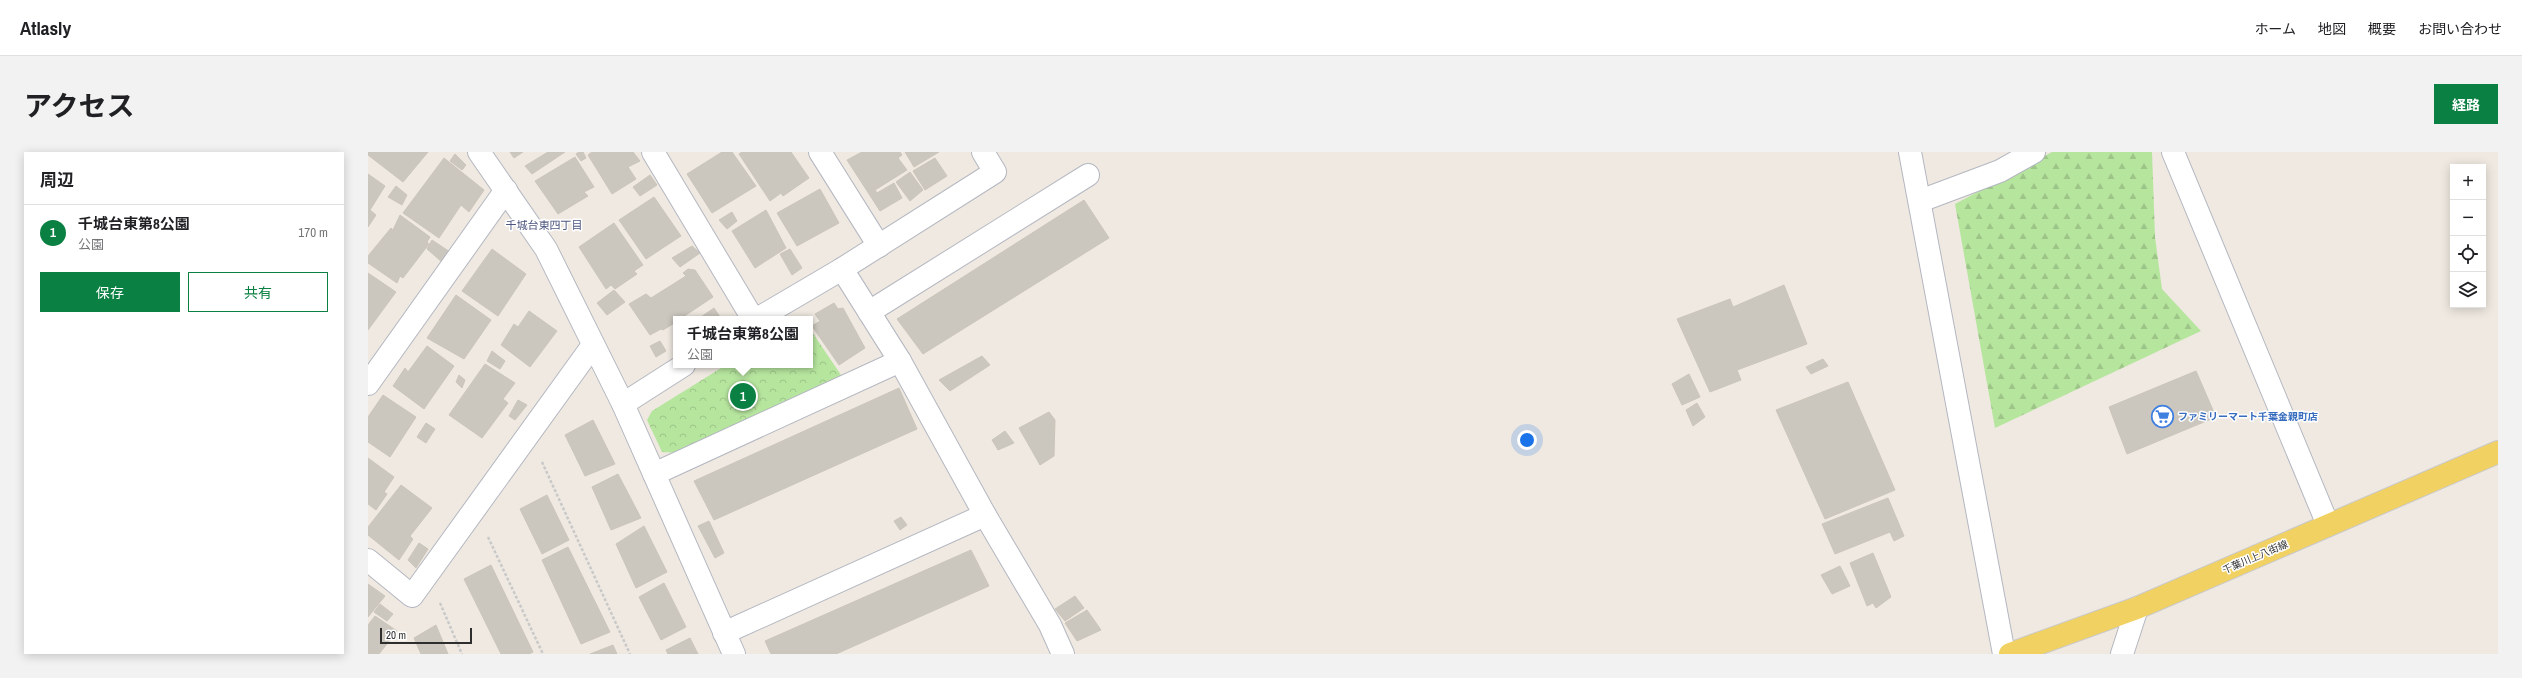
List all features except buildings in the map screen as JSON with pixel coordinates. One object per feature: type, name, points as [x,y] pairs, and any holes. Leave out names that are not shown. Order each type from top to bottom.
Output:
[{"type":"main road","name":"千葉川上八街線","points":[[2010,654],[2137,608],[2498,452]]},
{"type":"street","points":[[479,152],[546,249],[623,404],[734,654]]},
{"type":"street","points":[[653,152],[751,316]]},
{"type":"street","points":[[820,152],[879,246]]},
{"type":"street","points":[[762,316],[842,269],[995,172],[983,152]]},
{"type":"street","points":[[1910,152],[2004,654]]},
{"type":"street","points":[[1920,201],[2000,171],[2034,152]]},
{"type":"street","points":[[2172,152],[2328,525]]},
{"type":"street","points":[[869,312],[1088,175]]},
{"type":"street","points":[[368,384],[506,190]]},
{"type":"street","points":[[842,269],[900,361],[985,516],[1050,625],[1063,654]]},
{"type":"street","points":[[368,560],[412,596],[593,345]]},
{"type":"street","points":[[654,474],[900,361]]},
{"type":"street","points":[[623,404],[679,368]]},
{"type":"street","points":[[724,632],[985,516]]},
{"type":"street","points":[[2122,654],[2137,608]]},
{"type":"path","points":[[530,433],[630,654]]},
{"type":"path","points":[[475,509],[542,654]]},
{"type":"path","points":[[427,574],[462,654]]},
{"type":"green space","points":[[2052,152],[2152,152],[2155,237],[2162,289],[2201,331],[1995,428],[1955,204]]},
{"type":"green space","points":[[813,333],[845,381],[679,453],[662,452],[647,420],[652,411],[721,368],[813,368]]},
{"type":"place","name":"千城台東第8公園","points":[[743,396]]},
{"type":"place","name":"ファミリーマート千葉金親町店","points":[[2163,416]]},
{"type":"district","name":"千城台東四丁目","points":[[544,225]]}]
